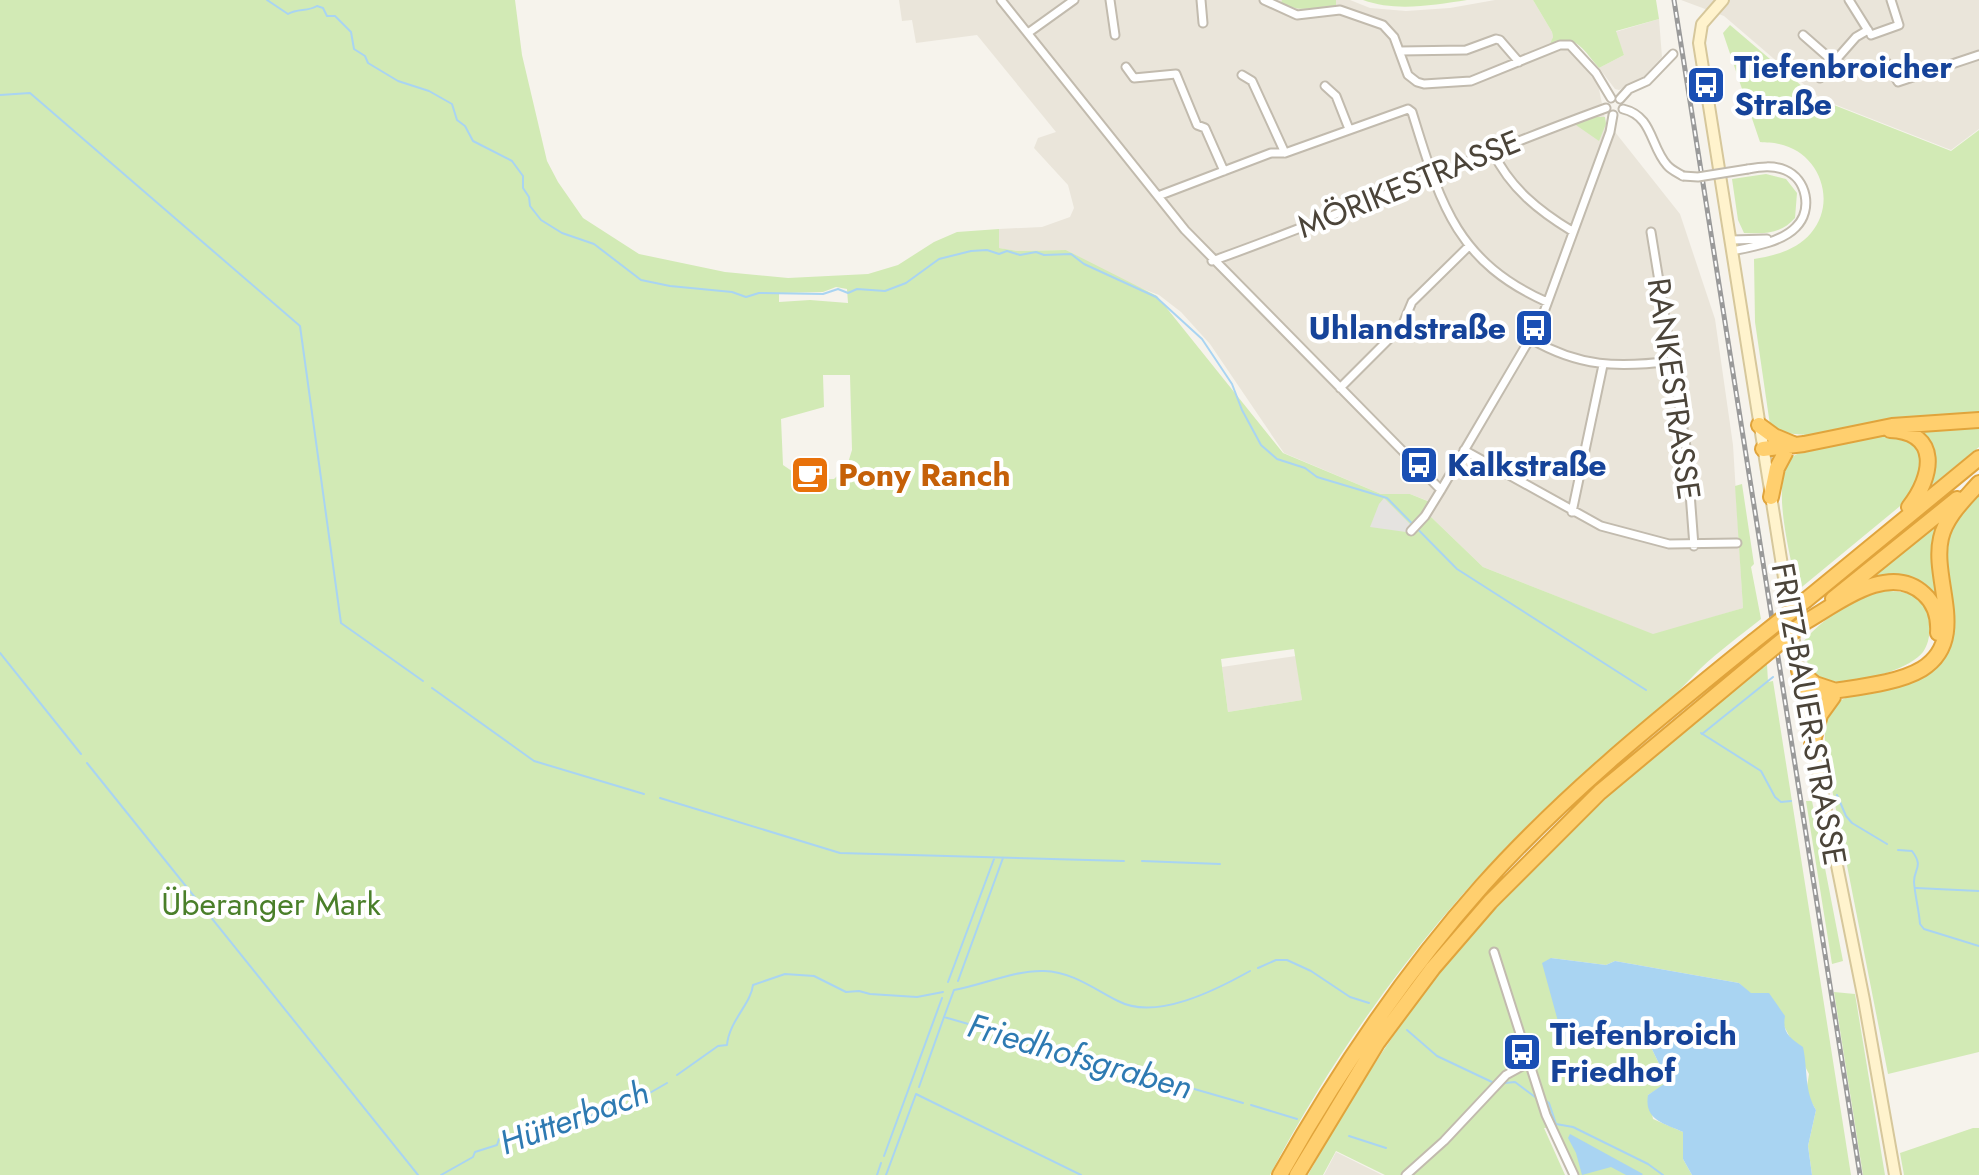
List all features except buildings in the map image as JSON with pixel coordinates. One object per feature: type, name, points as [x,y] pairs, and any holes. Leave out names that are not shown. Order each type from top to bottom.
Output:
[{"type":"highway","points":[[1764,453],[1911,423],[1979,420]]},
{"type":"highway","points":[[1759,425],[1794,447]]},
{"type":"highway","points":[[1877,430],[1897,430],[1914,436],[1927,453],[1929,463],[1928,475],[1917,498],[1894,527]]},
{"type":"highway","points":[[1771,497],[1777,468],[1794,447]]},
{"type":"highway","points":[[1280,1175],[1365,1035],[1424,954],[1483,885],[1589,779],[1979,458]]},
{"type":"highway","points":[[1297,1175],[1377,1043],[1433,968],[1490,902],[1600,792],[1979,482]]},
{"type":"highway","points":[[1804,700],[1905,676],[1920,671],[1931,662],[1941,649],[1947,621],[1939,553],[1941,538],[1955,511],[1979,482]]},
{"type":"highway","points":[[1805,622],[1887,581],[1908,584],[1920,590],[1930,600],[1939,625],[1934,647],[1927,658],[1905,676]]},
{"type":"highway","points":[[1799,671],[1815,684],[1837,692]]},
{"type":"highway","points":[[1812,745],[1820,715],[1837,692]]},
{"type":"main road","points":[[1723,0],[1702,24],[1699,33],[1732,246]]},
{"type":"main road","name":"FRITZ-BAUER-STRASSE","points":[[1732,246],[1804,700],[1860,975],[1895,1175]]},
{"type":"street","points":[[1001,0],[1212,261],[1441,490]]},
{"type":"street","points":[[1028,33],[1074,0]]},
{"type":"street","points":[[1110,0],[1115,35]]},
{"type":"street","points":[[1201,0],[1203,23]]},
{"type":"street","points":[[1264,0],[1297,15],[1340,10],[1383,25],[1394,37],[1408,75],[1424,84],[1471,81],[1560,45],[1570,45],[1596,73],[1611,98]]},
{"type":"street","points":[[1849,0],[1871,34]]},
{"type":"street","points":[[1820,78],[1856,37],[1899,25],[1891,0]]},
{"type":"street","points":[[1803,35],[1835,63]]},
{"type":"street","points":[[1400,51],[1466,50],[1496,39],[1519,62]]},
{"type":"street","points":[[1620,99],[1629,89],[1647,81],[1673,54]]},
{"type":"street","points":[[1883,57],[1898,82],[1979,55]]},
{"type":"street","points":[[1126,67],[1134,78],[1176,74],[1197,125],[1205,128],[1224,171]]},
{"type":"street","points":[[1242,75],[1252,81],[1285,153]]},
{"type":"street","points":[[1325,86],[1336,96],[1349,129]]},
{"type":"street","points":[[1611,98],[1620,99]]},
{"type":"street","points":[[1611,98],[1606,108],[1613,115]]},
{"type":"street","points":[[1620,99],[1623,109]]},
{"type":"street","name":"MÖRIKESTRASSE","points":[[1212,261],[1432,177],[1573,118],[1606,108]]},
{"type":"street","points":[[1158,196],[1271,153],[1285,153],[1403,109],[1409,110],[1446,212],[1469,246],[1506,281],[1547,302]]},
{"type":"street","points":[[1411,531],[1441,490],[1531,339],[1610,132],[1613,115],[1623,109],[1632,111],[1648,125],[1666,165],[1683,176],[1698,177],[1764,166],[1795,175],[1807,202],[1801,222],[1787,235],[1732,246]]},
{"type":"street","points":[[1493,152],[1501,168],[1523,195],[1572,231]]},
{"type":"street","name":"RANKESTRASSE","points":[[1651,232],[1687,453],[1694,546]]},
{"type":"street","points":[[1340,388],[1402,326],[1412,302],[1469,246]]},
{"type":"street","points":[[1531,339],[1562,354],[1603,365],[1672,361]]},
{"type":"street","points":[[1572,512],[1603,365]]},
{"type":"street","points":[[1464,450],[1601,526],[1669,544],[1737,543]]},
{"type":"street","points":[[1494,952],[1546,1115],[1574,1175]]},
{"type":"street","points":[[1406,1175],[1444,1141],[1506,1075],[1528,1063]]},
{"type":"shaded area","points":[[899,0],[1350,0],[1370,8],[1406,11],[1450,8],[1495,0],[1533,0],[1552,32],[1551,44],[1555,51],[1568,49],[1598,84],[1606,124],[1680,214],[1715,319],[1733,445],[1743,608],[1654,635],[1483,567],[1430,516],[1436,504],[1410,494],[1381,494],[1284,453],[1210,344],[1181,312],[1159,295],[1127,283],[1066,250],[1018,251],[998,248],[999,229],[1042,227],[1070,217],[1074,208],[1068,185],[1034,148],[1038,138],[1056,132],[977,35],[916,43],[912,20],[902,21]]},
{"type":"shaded area","points":[[1681,0],[1979,0],[1979,129],[1951,150],[1821,99],[1724,16]]},
{"type":"shaded area","points":[[1659,19],[1662,57],[1643,78],[1615,89],[1599,68],[1624,55],[1615,32]]},
{"type":"shaded area","points":[[1384,498],[1411,525],[1406,532],[1370,527]]},
{"type":"shaded area","points":[[1296,656],[1302,700],[1228,712],[1222,667]]},
{"type":"shaded area","points":[[1336,1152],[1382,1175],[1324,1175]]},
{"type":"green space","name":"Überanger Mark","points":[[0,0],[515,0],[522,55],[547,161],[583,218],[639,254],[725,272],[788,278],[868,274],[898,265],[934,242],[957,232],[999,229],[999,248],[1018,251],[1066,250],[1157,296],[1283,453],[1381,494],[1410,494],[1430,502],[1422,513],[1430,516],[1483,567],[1653,634],[1743,608],[1735,486],[1742,484],[1754,564],[1751,567],[1761,619],[1707,662],[1670,699],[1554,800],[1461,897],[1424,940],[1357,1031],[1270,1175],[0,1175]],"holes":[[[836,287],[847,289],[848,303],[810,300],[779,302],[779,293],[823,292]],[[823,375],[850,375],[852,450],[847,466],[834,479],[805,480],[783,465],[781,419],[824,407]],[[1294,649],[1302,700],[1228,712],[1221,659]]]},
{"type":"green space","points":[[1282,0],[1336,0],[1336,6],[1296,8],[1281,3]]},
{"type":"green space","points":[[1363,0],[1467,0],[1401,7]]},
{"type":"green space","points":[[1533,0],[1656,0],[1659,19],[1616,31],[1624,55],[1599,68],[1573,42],[1550,44],[1552,32]]},
{"type":"green space","points":[[1730,25],[1816,98],[1951,151],[1979,130],[1979,414],[1885,420],[1807,435],[1783,433],[1770,425],[1755,322],[1754,259],[1785,251],[1805,239],[1819,220],[1823,193],[1814,167],[1805,157],[1779,144],[1760,142],[1723,33]]},
{"type":"green space","points":[[1588,117],[1605,117],[1606,124],[1599,141],[1573,123]]},
{"type":"green space","points":[[1766,174],[1786,179],[1797,193],[1795,218],[1772,232],[1744,233],[1738,220],[1732,179]]},
{"type":"green space","points":[[1979,424],[1979,447],[1922,493],[1928,483],[1916,432],[1918,425]]},
{"type":"green space","points":[[1889,434],[1907,440],[1916,447],[1923,477],[1905,502],[1797,591],[1783,511],[1783,479],[1787,463],[1793,456],[1805,451]]},
{"type":"green space","points":[[1979,491],[1979,1052],[1888,1074],[1831,784],[1825,730],[1827,719],[1837,702],[1943,653],[1944,556],[1948,530]]},
{"type":"green space","points":[[1947,515],[1942,597],[1935,602],[1914,580],[1860,587]]},
{"type":"green space","points":[[1884,591],[1907,593],[1927,611],[1930,625],[1923,652],[1903,666],[1871,678],[1839,682],[1815,676],[1808,665],[1804,641],[1840,610]]},
{"type":"green space","points":[[1767,664],[1768,682],[1773,681],[1851,1175],[1812,1175],[1808,1146],[1816,1110],[1806,1093],[1809,1074],[1784,1026],[1739,983],[1615,961],[1606,965],[1551,958],[1581,1041],[1610,1032],[1649,1043],[1664,1074],[1664,1085],[1648,1095],[1653,1119],[1683,1132],[1683,1159],[1692,1175],[1577,1175],[1557,1128],[1544,1128],[1565,1175],[1409,1175],[1446,1143],[1497,1091],[1490,1086],[1443,1139],[1403,1175],[1385,1175],[1336,1151],[1323,1175],[1308,1175],[1348,1105],[1392,1038],[1439,973],[1491,911],[1555,844],[1623,781]]},
{"type":"green space","points":[[1806,801],[1812,801],[1843,961],[1832,964]]},
{"type":"green space","points":[[1834,992],[1855,994],[1885,1175],[1863,1175]]},
{"type":"green space","points":[[1979,1128],[1979,1175],[1904,1175],[1900,1153]]},
{"type":"water","points":[[1551,958],[1606,965],[1615,961],[1739,983],[1751,993],[1769,993],[1785,1016],[1788,1034],[1803,1047],[1808,1087],[1816,1110],[1808,1146],[1812,1175],[1692,1175],[1683,1159],[1683,1132],[1656,1120],[1649,1110],[1648,1095],[1664,1084],[1664,1074],[1649,1043],[1610,1032],[1581,1041],[1562,1036],[1542,963]]},
{"type":"water","points":[[1570,1134],[1643,1174],[1626,1175],[1611,1167],[1582,1175],[1568,1138]]},
{"type":"waterway","points":[[267,0],[288,14],[317,6],[323,8],[327,16],[335,16],[351,32],[354,49],[365,56],[368,63],[398,81],[429,91],[452,104],[457,120],[465,126],[473,141],[512,161],[523,176],[523,188],[530,206],[541,220],[562,233],[594,244],[641,280],[732,292],[746,297],[759,293],[823,294],[838,289],[848,293],[857,289],[885,291],[906,283],[939,259],[971,251],[987,250],[999,254],[1007,251],[1020,255],[1036,252],[1044,255],[1071,254],[1084,264],[1156,297],[1202,339],[1232,384],[1261,445],[1277,459],[1305,468],[1317,477],[1387,498],[1457,569],[1646,690]]},
{"type":"waterway","points":[[0,95],[30,93],[300,326],[341,623],[423,681]]},
{"type":"waterway","points":[[0,653],[81,754]]},
{"type":"waterway","points":[[1702,734],[1773,677]]},
{"type":"waterway","points":[[432,688],[534,761],[644,794]]},
{"type":"waterway","points":[[1701,733],[1761,771],[1781,802],[1791,801]]},
{"type":"waterway","points":[[87,763],[418,1175]]},
{"type":"waterway","points":[[1837,795],[1852,823],[1887,844]]},
{"type":"waterway","points":[[660,798],[840,853],[1124,861]]},
{"type":"waterway","points":[[1898,850],[1912,851],[1917,861],[1915,887],[1920,924],[1924,929],[1979,946]]},
{"type":"waterway","points":[[958,981],[1003,858]]},
{"type":"waterway","points":[[948,982],[994,859]]},
{"type":"waterway","points":[[1142,861],[1220,864]]},
{"type":"waterway","points":[[1916,888],[1979,891]]},
{"type":"waterway","name":"Hütterbach","points":[[1258,968],[1276,960],[1287,960],[1311,971],[1350,997],[1369,1003]]},
{"type":"waterway","name":"Friedhofsgraben","points":[[1243,1103],[944,1017],[954,990],[1021,973],[1044,971],[1064,974],[1118,1001],[1150,1007],[1186,1001],[1250,971]]},
{"type":"waterway","name":"Hütterbach","points":[[677,1075],[718,1046],[727,1045],[753,985],[785,974],[814,976],[846,992],[917,997],[943,992]]},
{"type":"waterway","points":[[884,1156],[942,998]]},
{"type":"waterway","points":[[919,1087],[944,1017]]},
{"type":"waterway","name":"Hütterbach","points":[[1407,1030],[1437,1056],[1492,1082]]},
{"type":"waterway","name":"Hütterbach","points":[[1505,1083],[1515,1082],[1535,1097]]},
{"type":"waterway","name":"Hütterbach","points":[[441,1175],[473,1157],[475,1152],[497,1145],[499,1139],[573,1124],[631,1097],[641,1098],[667,1083]]},
{"type":"waterway","points":[[886,1175],[916,1094],[1081,1175]]},
{"type":"waterway","name":"Hütterbach","points":[[1545,1100],[1556,1124],[1573,1127],[1648,1164],[1663,1175]]},
{"type":"waterway","name":"Friedhofsgraben","points":[[1251,1105],[1297,1119]]},
{"type":"waterway","name":"Friedhofsgraben","points":[[1349,1136],[1386,1148]]},
{"type":"waterway","points":[[877,1175],[881,1163]]},
{"type":"railway","points":[[1674,0],[1860,1175]]},
{"type":"place","name":"Tiefenbroicher Straße","points":[[1706,85]]},
{"type":"place","name":"Uhlandstraße","points":[[1534,328]]},
{"type":"place","name":"Kalkstraße","points":[[1419,465]]},
{"type":"place","name":"Pony Ranch","points":[[810,475]]},
{"type":"place","name":"Tiefenbroich Friedhof","points":[[1522,1052]]}]
